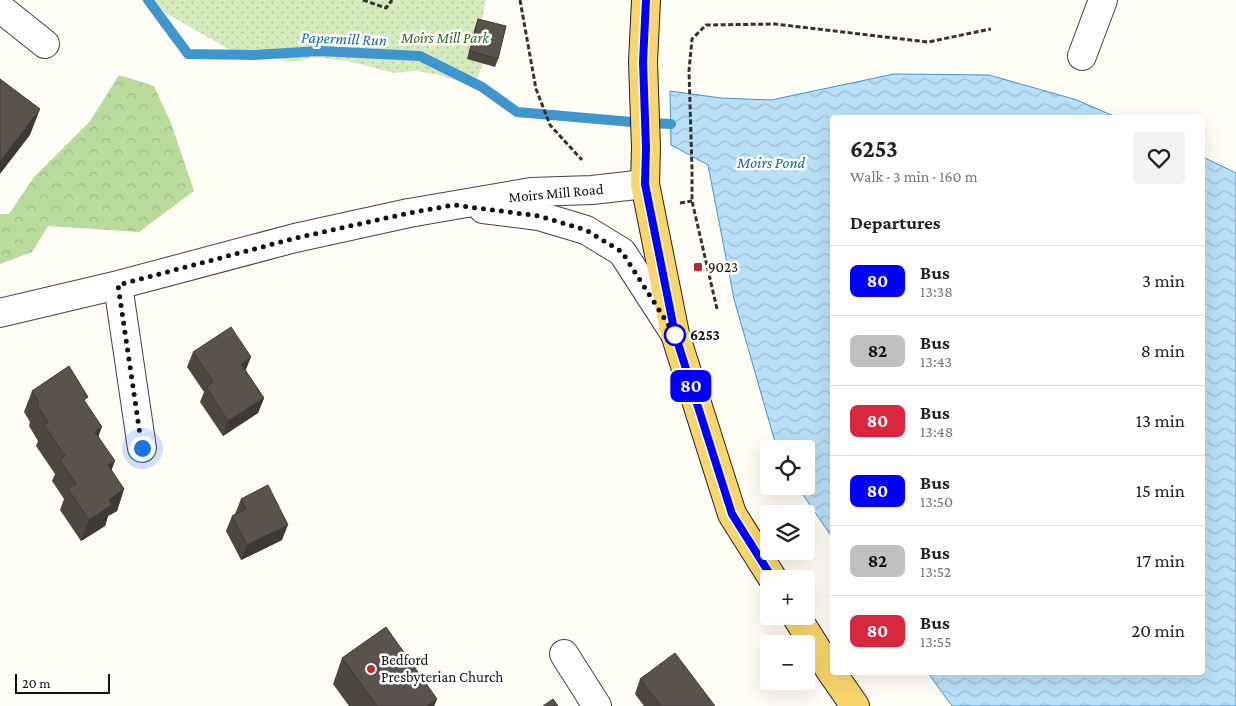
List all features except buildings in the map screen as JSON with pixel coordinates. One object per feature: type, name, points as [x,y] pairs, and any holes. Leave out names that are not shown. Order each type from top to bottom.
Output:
[{"type":"main road","points":[[650,7],[643,62],[646,148],[645,184],[675,334],[732,514],[767,570]]},
{"type":"main road","points":[[802,625],[830,670]]},
{"type":"main road","points":[[833,675],[855,706]]},
{"type":"street","points":[[1082,56],[1103,0]]},
{"type":"street","points":[[0,8],[45,44]]},
{"type":"street","name":"Moirs Mill Road","points":[[0,313],[118,285],[296,238],[409,213],[531,192],[592,190],[645,184]]},
{"type":"street","points":[[454,205],[539,216],[586,230],[622,252],[675,334]]},
{"type":"street","points":[[118,285],[142,448]]},
{"type":"street","points":[[564,654],[597,706]]},
{"type":"path","points":[[363,0],[386,8],[392,0]]},
{"type":"path","points":[[520,0],[536,89],[550,125]]},
{"type":"path","points":[[717,309],[692,201],[689,71],[692,39],[706,25],[775,24],[928,42],[991,29]]},
{"type":"green space","name":"Moirs Mill Park","points":[[154,0],[486,0],[481,25],[500,29],[473,86],[439,75],[416,71],[394,73],[348,61],[313,57],[286,62],[270,55],[239,53],[230,50],[167,14]]},
{"type":"green space","points":[[119,75],[154,86],[171,123],[194,191],[139,232],[48,226],[32,252],[0,264],[0,214],[9,214],[34,177],[90,121]]},
{"type":"water","name":"Moirs Pond","points":[[894,74],[989,75],[1077,100],[1111,115],[830,115],[830,534],[815,512],[815,505],[810,505],[803,495],[815,495],[815,440],[774,440],[734,299],[708,165],[671,145],[670,91],[721,98],[771,100]]},
{"type":"water","points":[[1205,158],[1236,173],[1236,706],[952,706],[929,675],[1205,675]]},
{"type":"waterway","name":"Papermill Run","points":[[148,0],[188,54],[254,55],[320,51],[420,56],[482,87],[517,112],[671,124]]},
{"type":"bus line","name":"80","points":[[646,0],[643,62],[646,148],[645,184],[675,334],[732,514],[767,570]]},
{"type":"place","name":"9023","points":[[698,267]]},
{"type":"place","name":"6253","points":[[675,335]]},
{"type":"place","name":"Bedford Presbyterian Church","points":[[371,669]]},
{"type":"route","points":[[142,448],[118,285],[296,238],[390,217],[454,205],[539,216],[586,230],[622,252],[675,335]]}]
